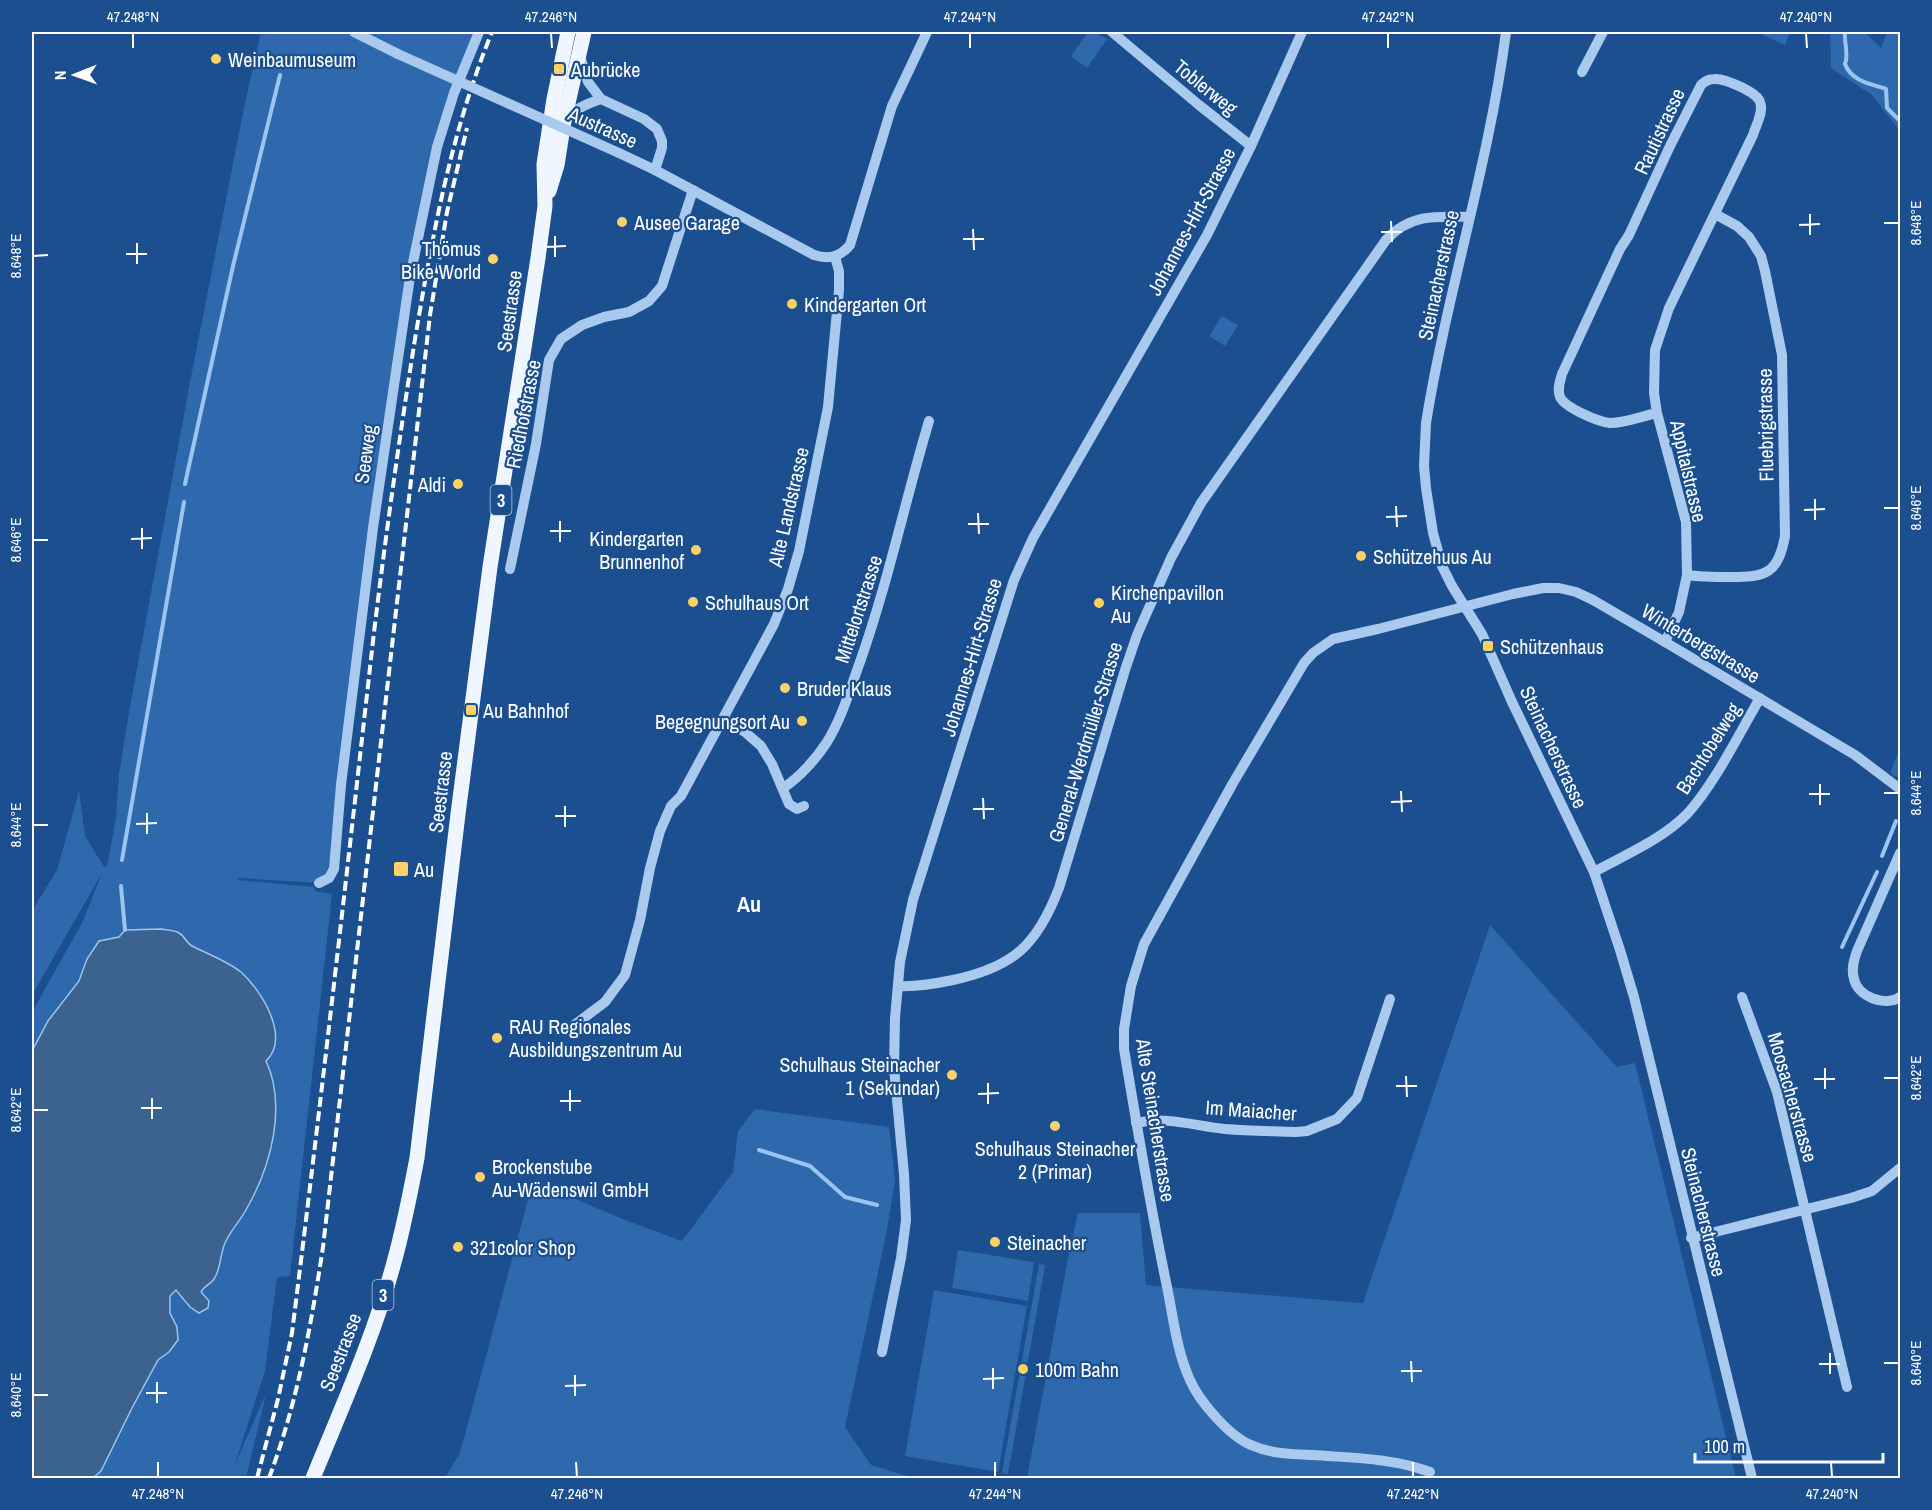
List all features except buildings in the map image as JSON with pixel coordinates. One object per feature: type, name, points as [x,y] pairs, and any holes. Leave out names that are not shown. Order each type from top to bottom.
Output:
[{"type":"main road","name":"Seestrasse","points":[[545,206],[544,164],[568,32]]},
{"type":"main road","name":"Seestrasse","points":[[314,1479],[369,1335],[392,1268],[410,1200],[421,1129],[490,567],[521,376],[545,206],[557,165],[564,121],[585,32]]},
{"type":"street","name":"Austrasse","points":[[354,32],[655,170],[814,255],[835,257]]},
{"type":"street","name":"Seeweg","points":[[319,884],[328,878],[334,869],[340,785],[373,528],[410,277],[437,147],[453,93],[479,32]]},
{"type":"street","points":[[835,257],[850,245],[892,106],[927,32]]},
{"type":"street","name":"Toblerweg","points":[[1112,32],[1251,146]]},
{"type":"street","name":"Johannes-Hirt-Strasse","points":[[882,1352],[901,1258],[906,1220],[894,1068],[897,986],[905,936],[913,900],[1014,580],[1022,558],[1172,288],[1207,235],[1251,146],[1302,32]]},
{"type":"street","name":"Steinacherstrasse","points":[[1506,32],[1499,78],[1429,402],[1425,444],[1426,488],[1436,548],[1452,586],[1482,634],[1512,702],[1594,872],[1611,920],[1634,997],[1691,1238],[1752,1479]]},
{"type":"street","points":[[1582,72],[1603,32]]},
{"type":"street","points":[[579,55],[588,82],[601,99],[644,118],[657,129],[662,148],[655,170]]},
{"type":"street","name":"Rautistrasse","points":[[1707,80],[1726,81],[1756,95],[1760,101],[1761,110],[1753,135],[1661,329],[1655,350],[1657,413],[1618,422],[1598,421],[1565,403],[1560,398],[1558,386],[1607,277],[1634,226],[1701,85],[1707,80]]},
{"type":"street","points":[[564,121],[573,111],[583,105],[601,99]]},
{"type":"street","name":"Riedhofstrasse","points":[[510,569],[536,444],[549,360],[561,339],[582,326],[604,317],[629,312],[649,301],[662,286],[693,190]]},
{"type":"street","name":"Fluebrigstrasse","points":[[1687,575],[1753,577],[1766,573],[1782,555],[1785,536],[1782,355],[1765,272],[1761,256],[1749,237],[1737,226],[1715,214]]},
{"type":"street","name":"General-Werdmüller-Strasse","points":[[897,986],[929,985],[990,969],[1017,954],[1040,929],[1050,912],[1059,888],[1137,635],[1160,580],[1201,503],[1386,240],[1398,228],[1413,220],[1469,217]]},
{"type":"street","name":"Alte Landstrasse","points":[[573,1026],[605,1002],[625,975],[660,831],[671,806],[681,796],[724,719],[774,624],[788,589],[798,551],[829,398],[839,271],[835,257]]},
{"type":"street","name":"Appitalstrasse","points":[[1657,413],[1686,522],[1687,575],[1679,612],[1665,642]]},
{"type":"street","name":"Mittelortstrasse","points":[[783,788],[826,743],[846,700],[871,632],[891,566],[929,421]]},
{"type":"street","name":"Winterbergstrasse","points":[[1466,607],[1543,588],[1559,588],[1576,592],[1855,755],[1900,789]]},
{"type":"street","name":"Alte Steinacherstrasse","points":[[1430,1472],[1401,1463],[1373,1459],[1277,1453],[1258,1448],[1249,1445],[1233,1433],[1205,1407],[1189,1379],[1180,1349],[1137,1124],[1124,1049],[1124,1029],[1131,986],[1144,944],[1233,783],[1304,663],[1313,653],[1333,639],[1466,607]]},
{"type":"street","name":"Bachtobelweg","points":[[1594,872],[1660,835],[1687,814],[1703,795],[1760,698]]},
{"type":"street","points":[[724,719],[745,732],[761,746],[772,764],[789,804],[797,809],[804,806]]},
{"type":"street","points":[[1900,853],[1857,951],[1853,966],[1854,980],[1867,996],[1890,1002],[1900,997]]},
{"type":"street","name":"Moosacherstrasse","points":[[1742,997],[1777,1092],[1847,1387]]},
{"type":"street","name":"Im Maiacher","points":[[1137,1124],[1151,1120],[1164,1120],[1226,1129],[1296,1132],[1307,1131],[1337,1119],[1357,1098],[1390,999]]},
{"type":"street","points":[[1691,1238],[1872,1191],[1900,1168]]},
{"type":"shaded area","points":[[261,32],[479,32],[461,74],[410,277],[334,869],[319,883],[238,878],[239,880],[314,887],[315,891],[332,894],[290,1276],[277,1277],[265,1371],[235,1464],[266,1394],[246,1478],[32,1478],[32,1012],[82,923],[102,873],[32,995],[32,911],[57,870],[79,791],[85,836],[104,867],[107,867],[116,817],[119,774],[129,712],[191,377]]},
{"type":"shaded area","points":[[1088,32],[1095,32],[1107,39],[1087,68],[1071,56]]},
{"type":"shaded area","points":[[1756,32],[1790,32],[1785,45]]},
{"type":"shaded area","points":[[1830,32],[1865,32],[1881,48],[1887,32],[1900,32],[1900,131],[1872,95],[1831,68]]},
{"type":"shaded area","points":[[1222,316],[1238,325],[1225,346],[1209,336]]},
{"type":"shaded area","points":[[1900,748],[1900,779],[1890,773]]},
{"type":"shaded area","points":[[1490,925],[1617,1067],[1635,1063],[1736,1478],[1027,1478],[1078,1213],[1140,1213],[1146,1285],[1363,1303]]},
{"type":"shaded area","points":[[161,929],[177,932],[192,946],[241,972],[257,990],[270,1014],[275,1040],[273,1051],[266,1061],[272,1079],[276,1116],[269,1155],[256,1191],[225,1243],[216,1275],[201,1292],[209,1301],[208,1308],[199,1313],[190,1307],[176,1290],[170,1296],[170,1313],[177,1327],[178,1340],[169,1352],[158,1360],[101,1471],[93,1478],[32,1478],[32,1051],[48,1021],[79,981],[87,959],[99,941],[119,937],[125,930]]},
{"type":"shaded area","points":[[755,1109],[889,1127],[895,1180],[887,1230],[845,1427],[871,1465],[914,1478],[445,1478],[460,1453],[533,1181],[625,1220],[682,1241],[733,1172],[738,1131]]},
{"type":"shaded area","points":[[958,1250],[1034,1262],[1028,1301],[952,1288]]},
{"type":"shaded area","name":"100m Bahn","points":[[1039,1264],[1045,1265],[1008,1474],[1002,1473]]},
{"type":"shaded area","points":[[934,1290],[1027,1306],[998,1472],[905,1456]]},
{"type":"waterway","points":[[1845,32],[1847,56],[1845,64],[1848,70],[1862,81],[1886,89],[1887,108],[1900,121]]},
{"type":"waterway","points":[[185,484],[233,266],[280,75]]},
{"type":"waterway","points":[[122,860],[184,502]]},
{"type":"waterway","points":[[1882,856],[1896,821]]},
{"type":"waterway","points":[[1842,947],[1877,872]]},
{"type":"waterway","points":[[121,886],[125,930]]},
{"type":"waterway","points":[[759,1150],[810,1166],[845,1197],[877,1205]]},
{"type":"railway","points":[[257,1478],[278,1399],[292,1333],[378,603],[392,490],[415,339],[436,222],[454,145],[492,32]]},
{"type":"railway","points":[[269,1478],[288,1422],[302,1364],[323,1247],[430,315],[447,212],[467,128]]},
{"type":"place","name":"Weinbaumuseum","points":[[216,59]]},
{"type":"place","name":"Aubrücke","points":[[559,69]]},
{"type":"place","name":"Ausee Garage","points":[[622,222]]},
{"type":"place","name":"Thömus Bike World","points":[[493,259]]},
{"type":"place","name":"Kindergarten Ort","points":[[792,304]]},
{"type":"place","name":"Aldi","points":[[458,484]]},
{"type":"place","name":"Kindergarten Brunnenhof","points":[[696,550]]},
{"type":"place","name":"Schützehuus Au","points":[[1361,556]]},
{"type":"place","name":"Schulhaus Ort","points":[[693,602]]},
{"type":"place","name":"Kirchenpavillon Au","points":[[1099,603]]},
{"type":"place","name":"Schützenhaus","points":[[1488,646]]},
{"type":"place","name":"Bruder Klaus","points":[[785,688]]},
{"type":"place","name":"Au Bahnhof","points":[[471,710]]},
{"type":"place","name":"Begegnungsort Au","points":[[802,721]]},
{"type":"place","name":"Au","points":[[401,869]]},
{"type":"place","name":"RAU Regionales Ausbildungszentrum Au","points":[[497,1038]]},
{"type":"place","name":"Schulhaus Steinacher 1 (Sekundar)","points":[[952,1075]]},
{"type":"place","name":"Schulhaus Steinacher 2 (Primar)","points":[[1055,1126]]},
{"type":"place","name":"Brockenstube Au-Wädenswil GmbH","points":[[480,1177]]},
{"type":"place","name":"Steinacher","points":[[995,1242]]},
{"type":"place","name":"321color Shop","points":[[458,1247]]},
{"type":"place","name":"100m Bahn","points":[[1023,1369]]},
{"type":"district","name":"Au","points":[[749,904]]}]
